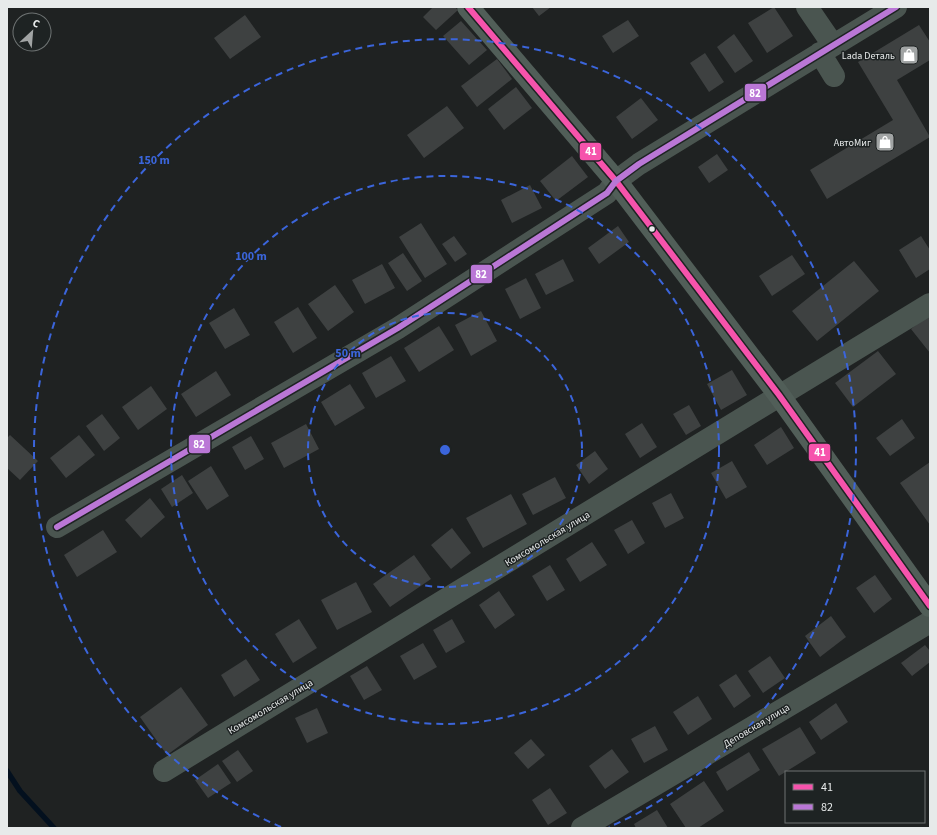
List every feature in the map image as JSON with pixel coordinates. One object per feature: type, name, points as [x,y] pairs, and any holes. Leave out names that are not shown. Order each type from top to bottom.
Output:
[{"type":"main road","points":[[468,7],[616,182],[779,395],[930,606]]},
{"type":"street","points":[[808,7],[827,49],[834,76]]},
{"type":"street","points":[[57,527],[398,328],[607,193],[616,182],[639,164],[896,7]]},
{"type":"street","name":"Комсомольская улица","points":[[164,771],[930,304]]},
{"type":"street","name":"Деповская улица","points":[[582,828],[930,622]]},
{"type":"building","points":[[433,7],[455,7],[458,10],[436,30],[423,17]]},
{"type":"building","points":[[532,7],[551,7],[539,16]]},
{"type":"building","points":[[774,7],[793,36],[767,53],[748,23]]},
{"type":"building","points":[[245,15],[261,37],[230,59],[214,38]]},
{"type":"building","points":[[628,20],[639,36],[613,53],[602,36]]},
{"type":"building","points":[[461,21],[487,50],[469,65],[443,36]]},
{"type":"building","points":[[919,25],[930,42],[930,60],[897,80],[930,137],[827,199],[810,170],[893,120],[858,62]]},
{"type":"building","points":[[734,34],[753,61],[735,73],[717,47]]},
{"type":"building","points":[[705,53],[724,82],[709,92],[690,63]]},
{"type":"building","points":[[497,59],[512,79],[477,107],[461,86]]},
{"type":"building","points":[[516,87],[532,108],[504,130],[488,109]]},
{"type":"building","points":[[641,98],[658,120],[632,139],[616,117]]},
{"type":"building","points":[[447,106],[464,128],[424,158],[407,135]]},
{"type":"building","points":[[717,154],[728,170],[709,183],[698,167]]},
{"type":"building","points":[[572,156],[588,177],[556,201],[540,181]]},
{"type":"building","points":[[530,185],[542,208],[512,223],[501,200]]},
{"type":"building","points":[[421,223],[447,264],[425,278],[399,237]]},
{"type":"building","points":[[618,226],[629,242],[599,264],[588,248]]},
{"type":"building","points":[[454,236],[467,254],[455,262],[442,244]]},
{"type":"building","points":[[921,236],[930,250],[930,269],[916,278],[899,250]]},
{"type":"building","points":[[403,253],[422,281],[407,291],[388,263]]},
{"type":"building","points":[[792,255],[805,274],[772,296],[759,276]]},
{"type":"building","points":[[563,259],[574,281],[546,295],[535,274]]},
{"type":"building","points":[[854,261],[879,291],[817,341],[792,311]]},
{"type":"building","points":[[382,264],[395,288],[365,304],[352,280]]},
{"type":"building","points":[[526,278],[541,308],[520,319],[505,289]]},
{"type":"building","points":[[335,285],[354,312],[328,331],[308,304]]},
{"type":"building","points":[[298,307],[317,338],[293,353],[274,322]]},
{"type":"building","points":[[234,308],[250,335],[225,349],[209,323]]},
{"type":"building","points":[[481,311],[497,341],[471,356],[455,325]]},
{"type":"building","points":[[928,315],[930,317],[930,353],[911,329]]},
{"type":"building","points":[[439,326],[454,350],[419,372],[404,348]]},
{"type":"building","points":[[878,351],[896,374],[853,407],[835,383]]},
{"type":"building","points":[[391,356],[406,381],[376,398],[362,373]]},
{"type":"building","points":[[732,370],[747,395],[721,410],[707,384]]},
{"type":"building","points":[[216,371],[231,395],[196,417],[181,394]]},
{"type":"building","points":[[350,384],[365,408],[335,426],[321,402]]},
{"type":"building","points":[[151,386],[167,409],[138,430],[122,407]]},
{"type":"building","points":[[689,405],[701,426],[686,435],[673,414]]},
{"type":"building","points":[[102,414],[120,438],[104,451],[86,426]]},
{"type":"building","points":[[902,419],[915,438],[890,456],[876,438]]},
{"type":"building","points":[[642,423],[657,447],[640,458],[625,434]]},
{"type":"building","points":[[306,424],[319,449],[284,468],[271,443]]},
{"type":"building","points":[[781,427],[794,448],[767,465],[754,445]]},
{"type":"building","points":[[10,435],[38,461],[20,480],[7,468],[7,438]]},
{"type":"building","points":[[79,435],[95,455],[66,478],[50,458]]},
{"type":"building","points":[[251,436],[264,459],[245,470],[232,447]]},
{"type":"building","points":[[595,451],[608,469],[589,484],[576,465]]},
{"type":"building","points":[[732,461],[747,487],[726,499],[711,473]]},
{"type":"building","points":[[930,462],[930,525],[900,483]]},
{"type":"building","points":[[211,466],[229,496],[207,510],[188,481]]},
{"type":"building","points":[[182,475],[193,493],[172,507],[161,489]]},
{"type":"building","points":[[555,477],[566,498],[533,515],[522,494]]},
{"type":"building","points":[[671,493],[684,518],[665,528],[652,503]]},
{"type":"building","points":[[511,494],[527,524],[483,548],[466,518]]},
{"type":"building","points":[[150,498],[165,517],[141,538],[125,520]]},
{"type":"building","points":[[632,520],[645,543],[628,554],[614,530]]},
{"type":"building","points":[[452,528],[471,553],[451,569],[431,545]]},
{"type":"building","points":[[103,530],[117,552],[77,577],[64,555]]},
{"type":"building","points":[[592,542],[607,565],[580,582],[566,559]]},
{"type":"building","points":[[414,555],[431,579],[390,607],[373,584]]},
{"type":"building","points":[[550,565],[565,590],[547,601],[532,576]]},
{"type":"building","points":[[875,575],[892,599],[874,613],[856,588]]},
{"type":"building","points":[[356,582],[372,612],[337,630],[321,600]]},
{"type":"building","points":[[499,591],[515,615],[495,629],[479,605]]},
{"type":"building","points":[[831,616],[846,637],[820,657],[805,636]]},
{"type":"building","points":[[299,619],[317,648],[293,663],[275,634]]},
{"type":"building","points":[[452,619],[465,642],[446,653],[433,630]]},
{"type":"building","points":[[423,643],[437,667],[414,680],[400,656]]},
{"type":"building","points":[[925,645],[930,651],[930,662],[912,676],[901,663]]},
{"type":"building","points":[[770,656],[785,678],[763,693],[748,671]]},
{"type":"building","points":[[246,659],[260,680],[234,697],[221,675]]},
{"type":"building","points":[[367,666],[382,690],[364,700],[350,676]]},
{"type":"building","points":[[736,674],[751,696],[734,708],[719,685]]},
{"type":"building","points":[[181,687],[208,725],[167,755],[140,717]]},
{"type":"building","points":[[698,696],[712,719],[688,735],[673,712]]},
{"type":"building","points":[[836,703],[848,722],[821,740],[809,722]]},
{"type":"building","points":[[317,708],[328,733],[307,743],[295,718]]},
{"type":"building","points":[[655,726],[668,750],[644,763],[631,739]]},
{"type":"building","points":[[800,727],[816,753],[779,776],[762,749]]},
{"type":"building","points":[[531,739],[545,755],[528,769],[514,753]]},
{"type":"building","points":[[612,749],[629,772],[605,789],[589,766]]},
{"type":"building","points":[[238,750],[253,771],[237,782],[222,761]]},
{"type":"building","points":[[749,752],[760,770],[727,791],[716,772]]},
{"type":"building","points":[[218,764],[231,783],[208,798],[195,780]]},
{"type":"building","points":[[704,781],[724,811],[698,828],[686,828],[670,804]]},
{"type":"building","points":[[550,788],[567,813],[548,825],[532,800]]},
{"type":"building","points":[[657,810],[668,828],[636,828],[634,824]]},
{"type":"waterway","points":[[7,771],[20,791],[54,828]]},
{"type":"transit line","name":"41","points":[[468,7],[616,181],[779,395],[930,606]]},
{"type":"transit line","name":"82","points":[[57,527],[398,328],[607,193],[616,181],[639,164],[896,7]]},
{"type":"place","name":"Lada Dеталь","points":[[909,55]]},
{"type":"place","name":"АвтоМиг","points":[[885,142]]}]
